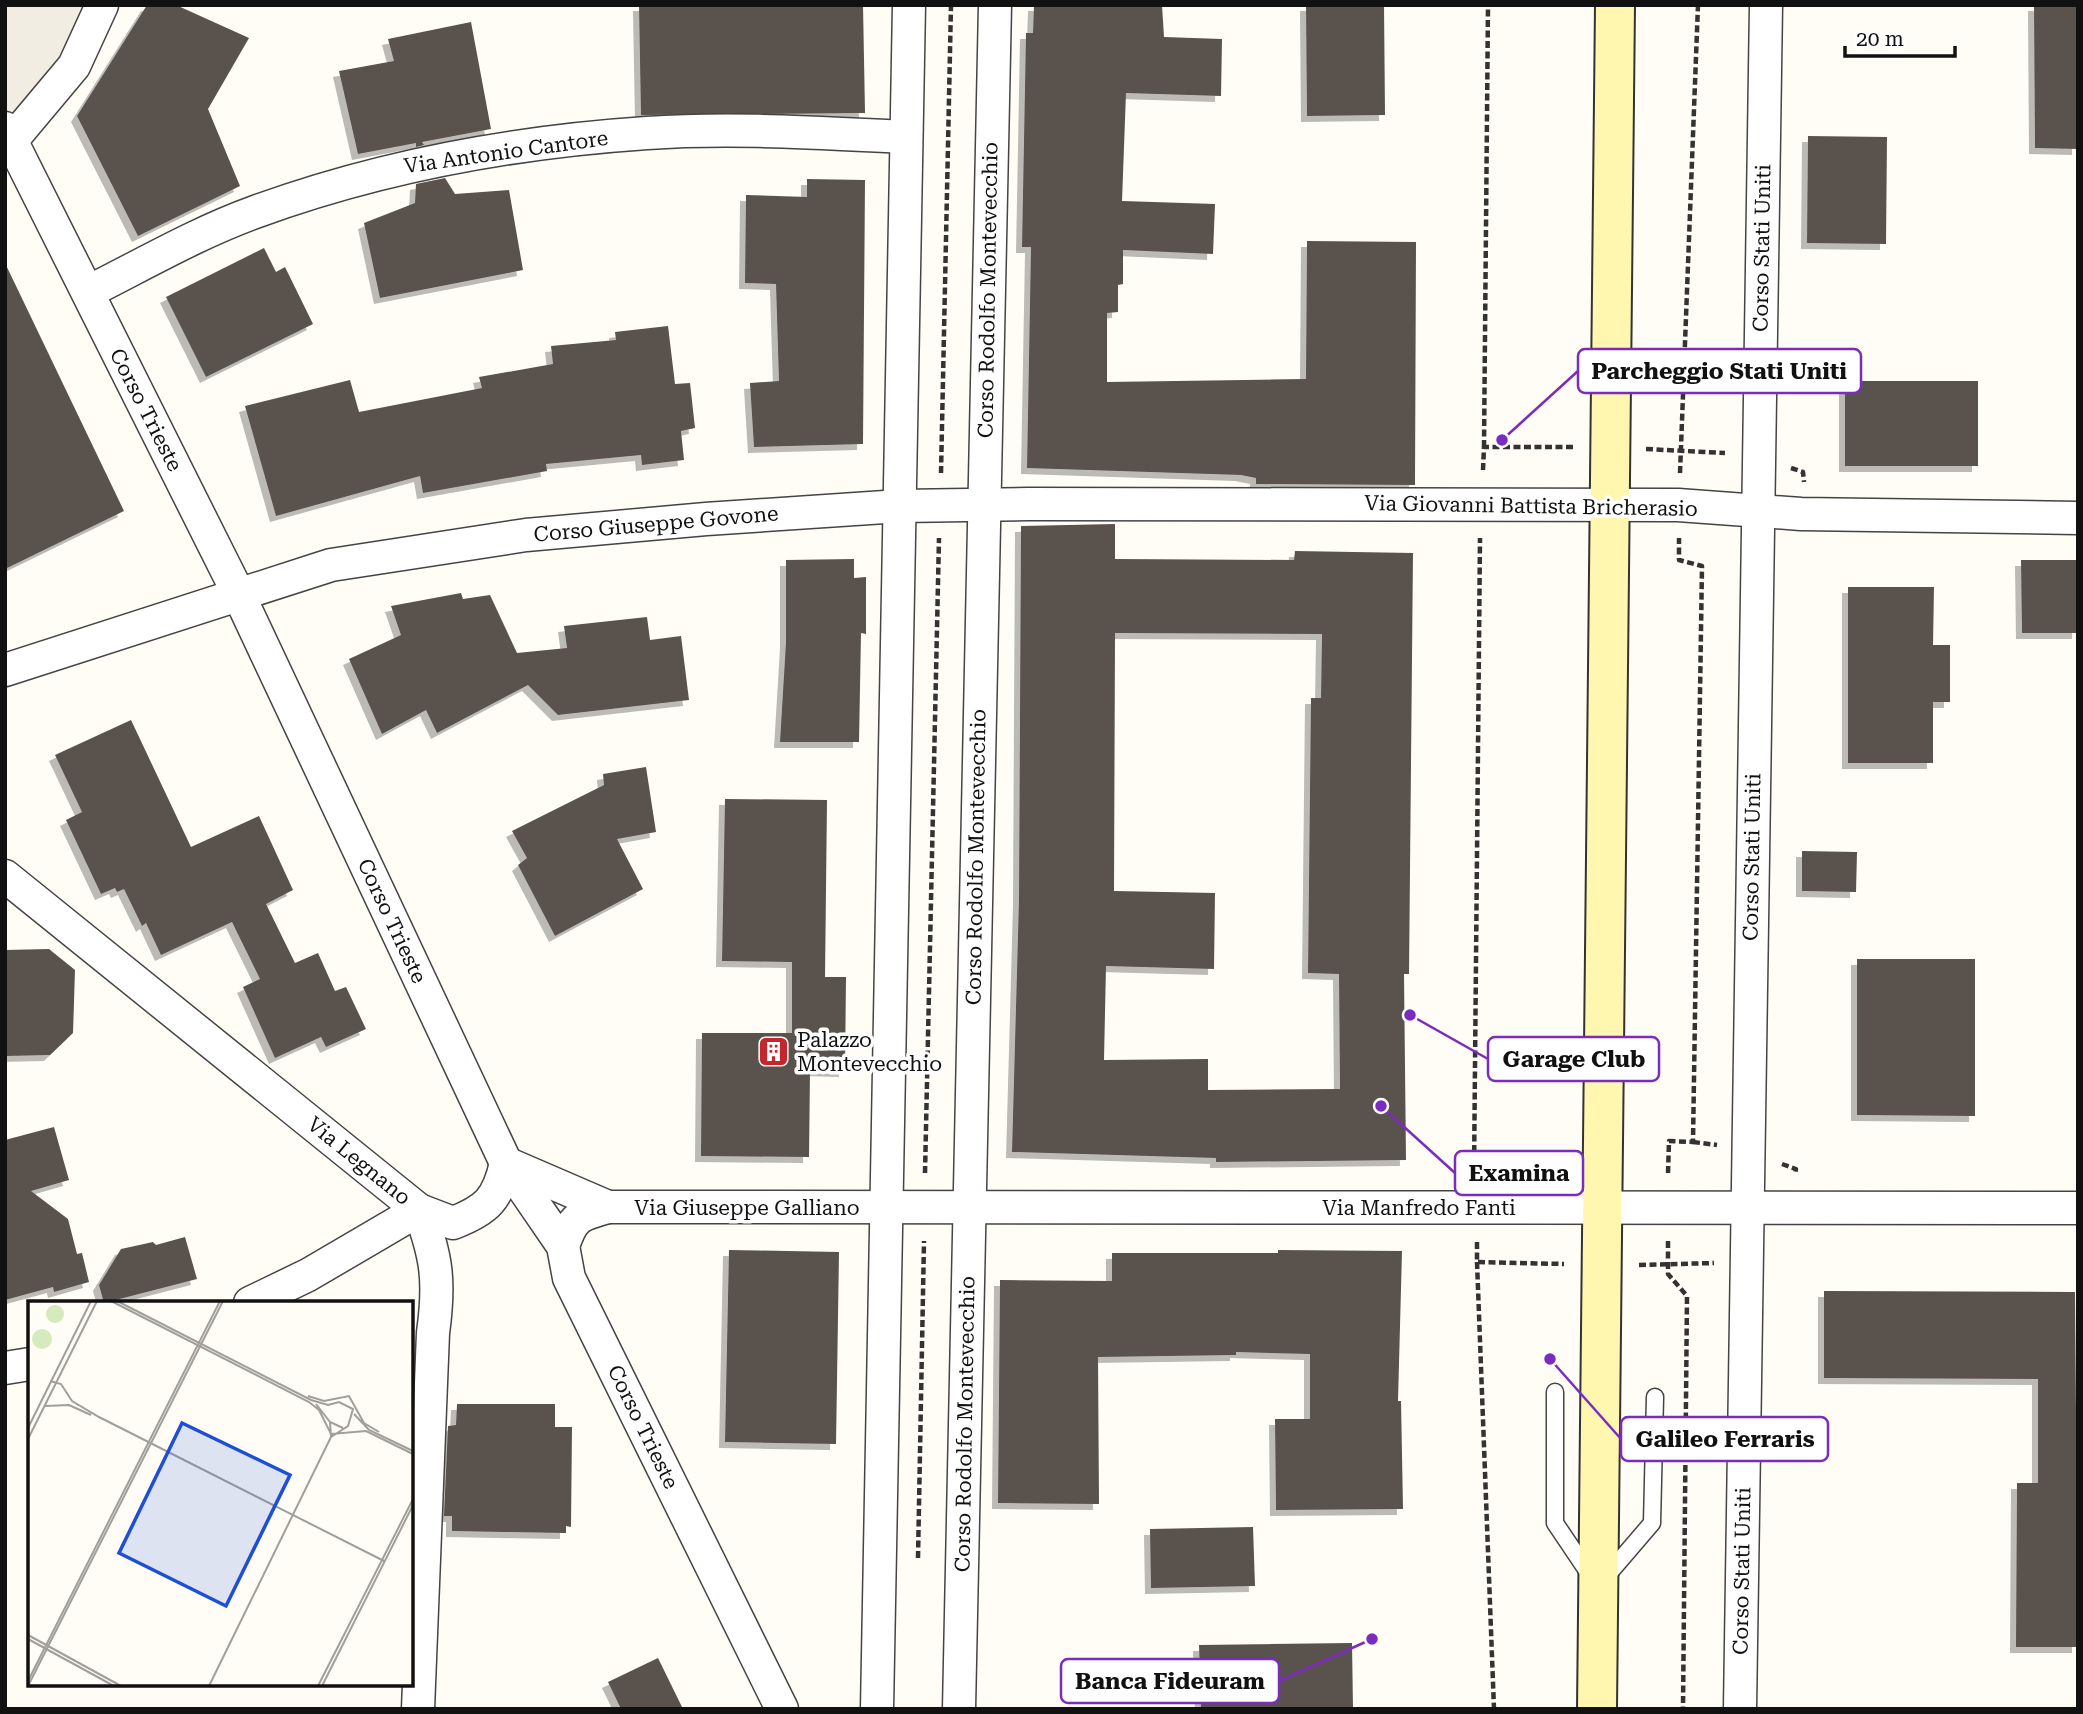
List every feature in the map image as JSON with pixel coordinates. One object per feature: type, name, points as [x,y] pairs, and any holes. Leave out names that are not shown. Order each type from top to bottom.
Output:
[{"type":"main road","points":[[1597,1709],[1615,5]]},
{"type":"street","points":[[7,137],[74,66],[102,5]]},
{"type":"street","points":[[869,1706],[887,1208],[909,5]]},
{"type":"street","name":"Corso Rodolfo Montevecchio","points":[[959,1709],[995,5]]},
{"type":"street","name":"Corso Stati Uniti","points":[[1740,1709],[1766,5]]},
{"type":"street","name":"Via Antonio Cantore","points":[[88,292],[252,213],[393,169],[470,153],[650,133],[765,131],[906,137]]},
{"type":"street","name":"Corso Trieste","points":[[7,137],[239,593],[506,1163],[563,1246],[569,1278],[782,1709]]},
{"type":"street","name":"Corso Giuseppe Govone","points":[[5,670],[331,565],[526,535],[900,506],[984,504]]},
{"type":"street","name":"Via Giovanni Battista Bricherasio","points":[[984,504],[1678,505],[1758,512],[2078,518]]},
{"type":"street","name":"Via Legnano","points":[[5,876],[419,1210],[435,1254],[437,1300],[433,1332],[418,1709]]},
{"type":"street","points":[[254,1301],[308,1275],[419,1210],[453,1223],[481,1212],[500,1186],[506,1163]]},
{"type":"street","name":"Via Giuseppe Galliano","points":[[506,1163],[608,1207]]},
{"type":"street","name":"Via Giuseppe Galliano","points":[[563,1246],[571,1223],[584,1213],[608,1207],[887,1208]]},
{"type":"street","name":"Via Manfredo Fanti","points":[[887,1208],[2078,1208]]},
{"type":"street","points":[[5,1368],[28,1364]]},
{"type":"lane","points":[[1555,1392],[1555,1522],[1598,1586],[1652,1523],[1655,1397]]},
{"type":"path","points":[[917,1570],[951,5]]},
{"type":"path","points":[[1476,1209],[1473,1152],[1488,5]]},
{"type":"path","points":[[1683,1709],[1687,1296],[1668,1274],[1668,1207],[1669,1142],[1693,1142],[1702,566],[1679,560],[1678,505],[1698,5]]},
{"type":"path","points":[[1484,447],[1610,447],[1759,456]]},
{"type":"path","points":[[1477,1262],[1494,1709]]},
{"type":"shaded area","points":[[5,5],[86,5],[65,59],[5,127]]},
{"type":"building","points":[[147,5],[176,5],[249,38],[208,109],[240,186],[138,236],[77,116]]},
{"type":"building","points":[[639,5],[863,5],[865,113],[641,115]]},
{"type":"building","points":[[1034,5],[1162,5],[1164,37],[1222,39],[1221,96],[1126,93],[1122,201],[1215,204],[1213,254],[1123,250],[1123,284],[1118,285],[1118,312],[1107,313],[1107,382],[1306,379],[1307,241],[1416,242],[1415,485],[1256,484],[1256,478],[1241,475],[1027,468],[1031,247],[1022,247],[1026,33],[1033,33]]},
{"type":"building","points":[[1306,5],[1384,5],[1385,115],[1307,116]]},
{"type":"building","points":[[2034,5],[2078,5],[2078,149],[2035,148]]},
{"type":"building","points":[[471,22],[491,129],[422,142],[424,145],[416,147],[416,143],[358,154],[339,71],[394,61],[388,39]]},
{"type":"building","points":[[1808,136],[1887,137],[1886,244],[1807,243]]},
{"type":"building","points":[[445,178],[455,194],[509,190],[523,270],[380,298],[364,223],[415,203],[416,184]]},
{"type":"building","points":[[807,179],[865,180],[863,444],[754,447],[750,383],[779,381],[776,284],[745,283],[746,195],[807,197]]},
{"type":"building","points":[[264,248],[276,272],[285,267],[313,324],[206,377],[166,297]]},
{"type":"building","points":[[5,263],[124,511],[5,569]]},
{"type":"building","points":[[668,326],[675,384],[690,383],[695,428],[681,431],[684,460],[642,465],[641,455],[546,464],[547,471],[423,493],[420,476],[276,516],[245,406],[350,380],[359,412],[482,388],[479,377],[553,364],[551,346],[616,340],[615,332]]},
{"type":"building","points":[[1845,381],[1978,381],[1978,466],[1845,466]]},
{"type":"building","points":[[1115,524],[1115,559],[1294,560],[1295,551],[1413,553],[1409,974],[1404,974],[1406,1160],[1216,1162],[1216,1158],[1012,1152],[1019,899],[1021,526]],"holes":[[[1115,633],[1322,634],[1321,698],[1311,698],[1308,973],[1339,974],[1340,1089],[1208,1090],[1208,1059],[1104,1060],[1106,966],[1214,969],[1215,893],[1114,891]]]},
{"type":"building","points":[[854,559],[854,578],[866,577],[866,634],[861,633],[859,742],[780,742],[786,642],[786,560]]},
{"type":"building","points":[[2021,560],[2078,560],[2078,633],[2022,633]]},
{"type":"building","points":[[1848,587],[1934,587],[1933,645],[1950,645],[1950,702],[1933,702],[1933,763],[1848,763]]},
{"type":"building","points":[[461,593],[463,599],[490,595],[517,653],[567,648],[564,626],[647,617],[650,640],[681,636],[689,700],[558,715],[528,685],[437,733],[426,710],[382,734],[349,659],[401,635],[391,606]]},
{"type":"building","points":[[131,720],[191,847],[259,816],[293,890],[266,904],[295,963],[318,953],[335,991],[346,987],[366,1029],[326,1047],[321,1037],[275,1058],[243,987],[260,979],[232,922],[161,955],[146,923],[142,926],[124,889],[117,892],[115,888],[101,894],[66,820],[82,812],[55,755]]},
{"type":"building","points":[[646,767],[656,832],[617,839],[643,889],[555,936],[518,865],[527,858],[512,831],[604,785],[603,774]]},
{"type":"building","points":[[725,799],[827,800],[825,977],[846,977],[845,1071],[810,1070],[809,1157],[701,1156],[702,1033],[792,1033],[792,962],[722,961]]},
{"type":"building","points":[[1802,851],[1857,852],[1856,892],[1802,891]]},
{"type":"building","points":[[49,949],[75,970],[73,1033],[50,1055],[5,1056],[5,950]]},
{"type":"building","points":[[1857,959],[1975,959],[1975,1116],[1857,1115]]},
{"type":"building","points":[[54,1127],[69,1180],[31,1191],[68,1219],[77,1254],[82,1253],[89,1282],[54,1292],[53,1287],[5,1300],[5,1140]]},
{"type":"building","points":[[185,1237],[197,1279],[103,1301],[99,1285],[121,1249],[153,1242],[156,1245]]},
{"type":"building","points":[[729,1250],[839,1252],[836,1444],[725,1442]]},
{"type":"building","points":[[1278,1250],[1402,1251],[1398,1401],[1401,1401],[1403,1509],[1276,1510],[1275,1419],[1310,1419],[1310,1354],[1236,1352],[1236,1355],[1098,1357],[1099,1504],[998,1503],[1000,1280],[1112,1281],[1112,1253],[1278,1253]]},
{"type":"building","points":[[1824,1291],[2075,1292],[2078,1647],[2016,1647],[2017,1483],[2038,1483],[2038,1379],[1824,1378]]},
{"type":"building","points":[[457,1404],[555,1404],[555,1427],[572,1427],[571,1527],[566,1526],[566,1533],[452,1531],[452,1516],[444,1516],[448,1426],[456,1425]]},
{"type":"building","points":[[1253,1527],[1255,1586],[1151,1588],[1150,1529]]},
{"type":"building","points":[[1352,1643],[1353,1709],[1201,1709],[1199,1645]]},
{"type":"building","points":[[658,1658],[683,1709],[621,1709],[608,1682]]},
{"type":"place","name":"Parcheggio Stati Uniti","points":[[1502,440]]},
{"type":"place","name":"Garage Club","points":[[1410,1015]]},
{"type":"place","name":"Palazzo Montevecchio","points":[[774,1052]]},
{"type":"place","name":"Examina","points":[[1381,1106]]},
{"type":"place","name":"Galileo Ferraris","points":[[1550,1359]]},
{"type":"place","name":"Banca Fideuram","points":[[1372,1639]]}]
